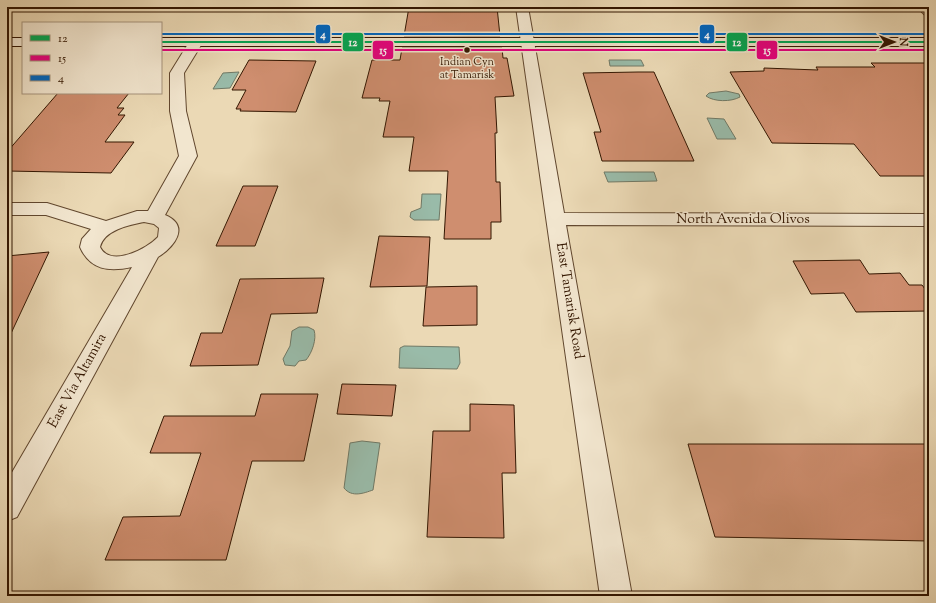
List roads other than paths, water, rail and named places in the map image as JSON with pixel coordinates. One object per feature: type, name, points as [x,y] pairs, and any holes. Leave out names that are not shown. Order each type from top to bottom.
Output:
[{"type":"street","name":"East Tamarisk Road","points":[[522,7],[616,596]]},
{"type":"street","points":[[923,7],[929,12]]},
{"type":"street","points":[[7,42],[22,42]]},
{"type":"street","points":[[162,42],[929,42]]},
{"type":"street","points":[[154,218],[188,156],[178,111],[177,73],[196,42]]},
{"type":"street","points":[[7,209],[47,210],[106,227]]},
{"type":"street","name":"East Via Altamira","points":[[131,218],[154,218],[163,221],[168,226],[169,233],[166,240],[160,247],[150,254],[138,259],[112,262],[102,260],[95,256],[92,250],[92,242],[106,227],[131,218]]},
{"type":"street","name":"North Avenida Olivos","points":[[557,219],[929,220]]},
{"type":"street","name":"East Via Altamira","points":[[7,508],[94,350],[150,254]]},
{"type":"place","name":"Indian Cyn at Tamarisk","points":[[467,50]]}]
